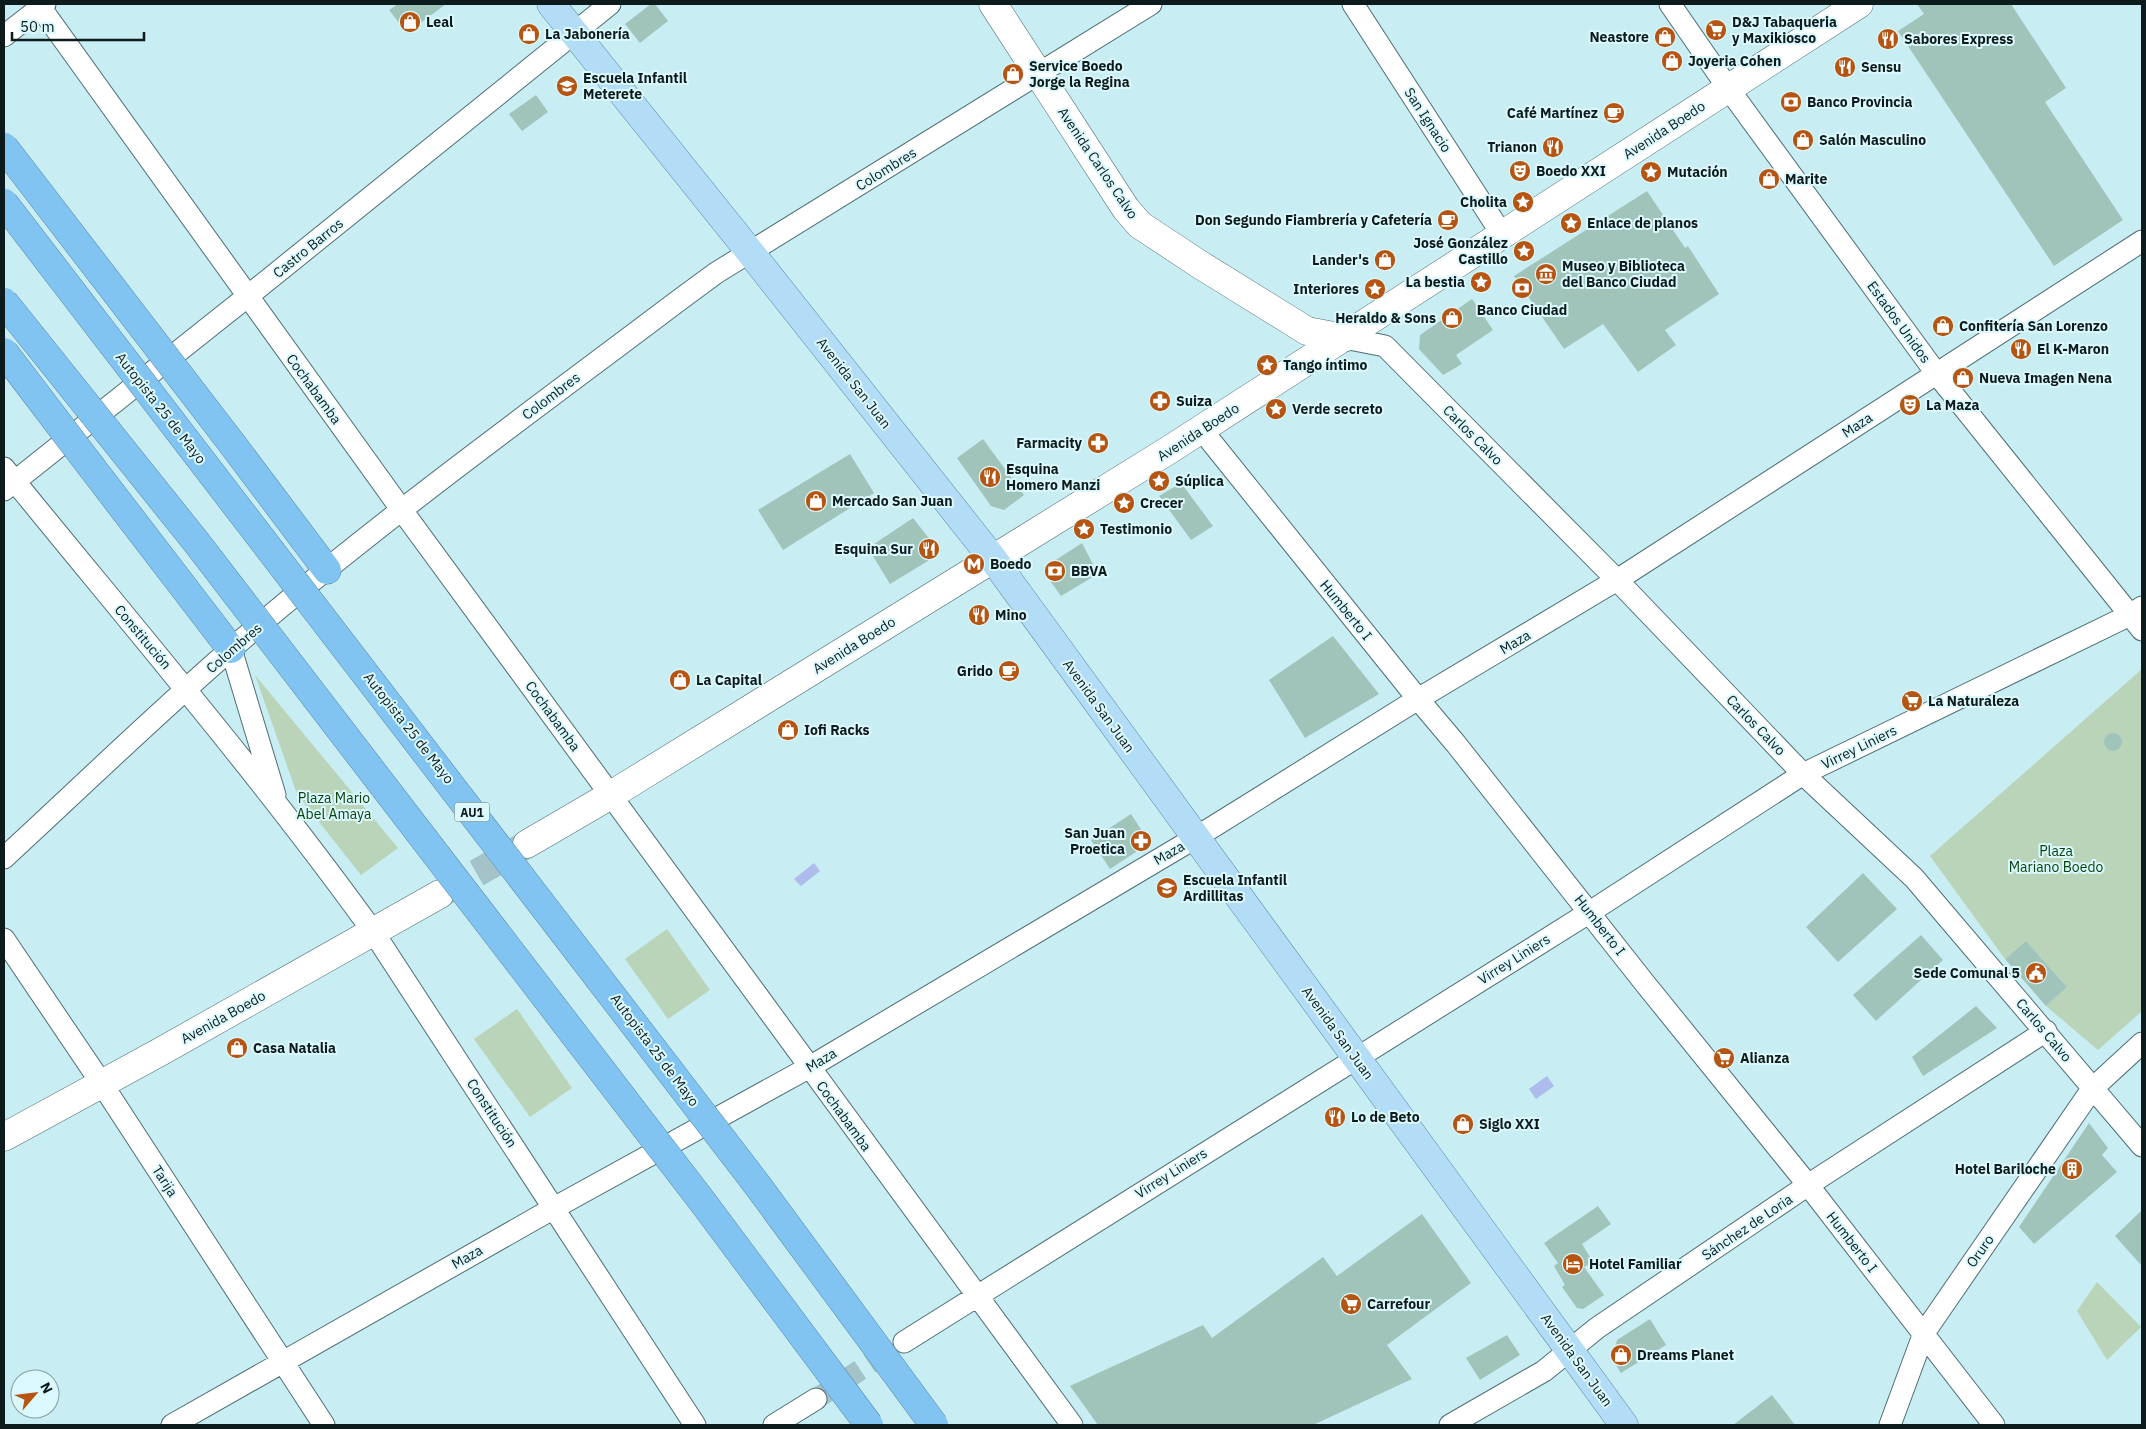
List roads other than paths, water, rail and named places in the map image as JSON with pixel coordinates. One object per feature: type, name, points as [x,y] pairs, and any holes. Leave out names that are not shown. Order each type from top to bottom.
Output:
[{"type":"highway","points":[[4,147],[327,570]]},
{"type":"highway","name":"Autopista 25 de Mayo","points":[[4,203],[758,1186],[934,1425]]},
{"type":"highway","points":[[4,302],[197,543],[706,1205],[869,1425]]},
{"type":"highway","points":[[4,352],[231,649]]},
{"type":"main road","name":"Avenida San Juan","points":[[550,4],[750,252],[993,559],[1624,1425]]},
{"type":"main road","name":"Avenida Carlos Calvo","points":[[993,4],[1126,209],[1140,225],[1307,332],[1344,338]]},
{"type":"main road","name":"Avenida Boedo","points":[[527,844],[611,795],[1201,429],[1503,236],[1859,4]]},
{"type":"main road","name":"Avenida Boedo","points":[[4,1137],[440,894]]},
{"type":"street","name":"Castro Barros","points":[[7,480],[248,296],[610,4]]},
{"type":"street","name":"Colombres","points":[[4,858],[231,649],[400,509],[685,296],[750,252],[1151,4]]},
{"type":"street","name":"San Ignacio","points":[[1353,4],[1503,236]]},
{"type":"street","name":"Estados Unidos","points":[[1670,4],[1728,88],[1936,373],[2138,617]]},
{"type":"street","points":[[4,36],[41,5]]},
{"type":"street","name":"Cochabamba","points":[[41,5],[400,509],[611,795],[808,1068],[1072,1425]]},
{"type":"street","name":"Maza","points":[[172,1425],[554,1208],[808,1068],[1195,838],[1418,699],[1617,580],[2142,241]]},
{"type":"street","name":"Carlos Calvo","points":[[1344,338],[1385,346],[1617,580],[1804,774],[1914,878],[2142,1146]]},
{"type":"street","name":"Humberto I","points":[[1201,429],[1456,744],[1643,981],[1808,1185],[1994,1425]]},
{"type":"street","name":"Constitución","points":[[7,480],[186,690],[330,872],[374,932],[695,1425]]},
{"type":"street","name":"Virrey Liniers","points":[[904,1342],[976,1295],[1590,912],[1804,774],[2138,617]]},
{"type":"street","name":"Constitución","points":[[231,649],[279,808]]},
{"type":"street","name":"Tarija","points":[[4,939],[102,1084],[324,1425]]},
{"type":"street","name":"Sánchez de Loria","points":[[1450,1425],[1544,1371],[1597,1328],[1808,1185],[2046,1031]]},
{"type":"street","points":[[2092,1089],[2142,1043]]},
{"type":"street","name":"Oruro","points":[[1890,1425],[1924,1333],[2092,1089]]},
{"type":"street","points":[[774,1425],[816,1399]]},
{"type":"water","points":[[814,863],[820,871],[801,886],[794,879]]},
{"type":"water","points":[[1547,1076],[1554,1086],[1536,1099],[1529,1089]]},
{"type":"tunnel","points":[[440,894],[526,845]]},
{"type":"tunnel","points":[[816,1399],[895,1347]]},
{"type":"place","name":"Leal","points":[[410,22]]},
{"type":"place","name":"D&J Tabaqueria y Maxikiosco","points":[[1716,30]]},
{"type":"place","name":"La Jabonería","points":[[529,34]]},
{"type":"place","name":"Neastore","points":[[1665,37]]},
{"type":"place","name":"Sabores Express","points":[[1888,39]]},
{"type":"place","name":"Joyeria Cohen","points":[[1672,61]]},
{"type":"place","name":"Sensu","points":[[1845,67]]},
{"type":"place","name":"Service Boedo Jorge la Regina","points":[[1013,74]]},
{"type":"place","name":"Escuela Infantil Meterete","points":[[567,86]]},
{"type":"place","name":"Banco Provincia","points":[[1791,102]]},
{"type":"place","name":"Café Martínez","points":[[1614,113]]},
{"type":"place","name":"Salón Masculino","points":[[1803,140]]},
{"type":"place","name":"Trianon","points":[[1553,147]]},
{"type":"place","name":"Boedo XXI","points":[[1520,171]]},
{"type":"place","name":"Mutación","points":[[1651,172]]},
{"type":"place","name":"Marite","points":[[1769,179]]},
{"type":"place","name":"Cholita","points":[[1523,202]]},
{"type":"place","name":"Don Segundo Fiambrería y Cafetería","points":[[1448,220]]},
{"type":"place","name":"Enlace de planos","points":[[1571,223]]},
{"type":"place","name":"José González Castillo","points":[[1524,251]]},
{"type":"place","name":"Lander's","points":[[1385,260]]},
{"type":"place","name":"Museo y Biblioteca del Banco Ciudad","points":[[1546,274]]},
{"type":"place","name":"La bestia","points":[[1481,282]]},
{"type":"place","name":"Banco Ciudad","points":[[1522,288]]},
{"type":"place","name":"Interiores","points":[[1375,289]]},
{"type":"place","name":"Heraldo & Sons","points":[[1452,318]]},
{"type":"place","name":"Confitería San Lorenzo","points":[[1943,326]]},
{"type":"place","name":"El K-Maron","points":[[2021,349]]},
{"type":"place","name":"Tango íntimo","points":[[1267,365]]},
{"type":"place","name":"Nueva Imagen Nena","points":[[1963,378]]},
{"type":"place","name":"Suiza","points":[[1160,401]]},
{"type":"place","name":"La Maza","points":[[1910,405]]},
{"type":"place","name":"Verde secreto","points":[[1276,409]]},
{"type":"place","name":"Farmacity","points":[[1098,443]]},
{"type":"place","name":"Esquina Homero Manzi","points":[[990,477]]},
{"type":"place","name":"Súplica","points":[[1159,481]]},
{"type":"place","name":"Mercado San Juan","points":[[816,501]]},
{"type":"place","name":"Crecer","points":[[1124,503]]},
{"type":"place","name":"Testimonio","points":[[1084,529]]},
{"type":"place","name":"Esquina Sur","points":[[929,549]]},
{"type":"place","name":"Boedo","points":[[974,564]]},
{"type":"place","name":"BBVA","points":[[1055,571]]},
{"type":"place","name":"Mino","points":[[979,615]]},
{"type":"place","name":"Grido","points":[[1009,671]]},
{"type":"place","name":"La Capital","points":[[680,680]]},
{"type":"place","name":"La Naturaleza","points":[[1912,701]]},
{"type":"place","name":"Iofi Racks","points":[[788,730]]},
{"type":"place","name":"San Juan Proetica","points":[[1141,841]]},
{"type":"place","name":"Escuela Infantil Ardillitas","points":[[1167,888]]},
{"type":"place","name":"Sede Comunal 5","points":[[2036,973]]},
{"type":"place","name":"Casa Natalia","points":[[237,1048]]},
{"type":"place","name":"Alianza","points":[[1724,1058]]},
{"type":"place","name":"Lo de Beto","points":[[1335,1117]]},
{"type":"place","name":"Siglo XXI","points":[[1463,1124]]},
{"type":"place","name":"Hotel Bariloche","points":[[2072,1169]]},
{"type":"place","name":"Hotel Familiar","points":[[1573,1264]]},
{"type":"place","name":"Carrefour","points":[[1351,1304]]},
{"type":"place","name":"Dreams Planet","points":[[1621,1355]]},
{"type":"park label","name":"Plaza Mario Abel Amaya","points":[[334,806]]},
{"type":"park label","name":"Plaza Mariano Boedo","points":[[2056,860]]}]
